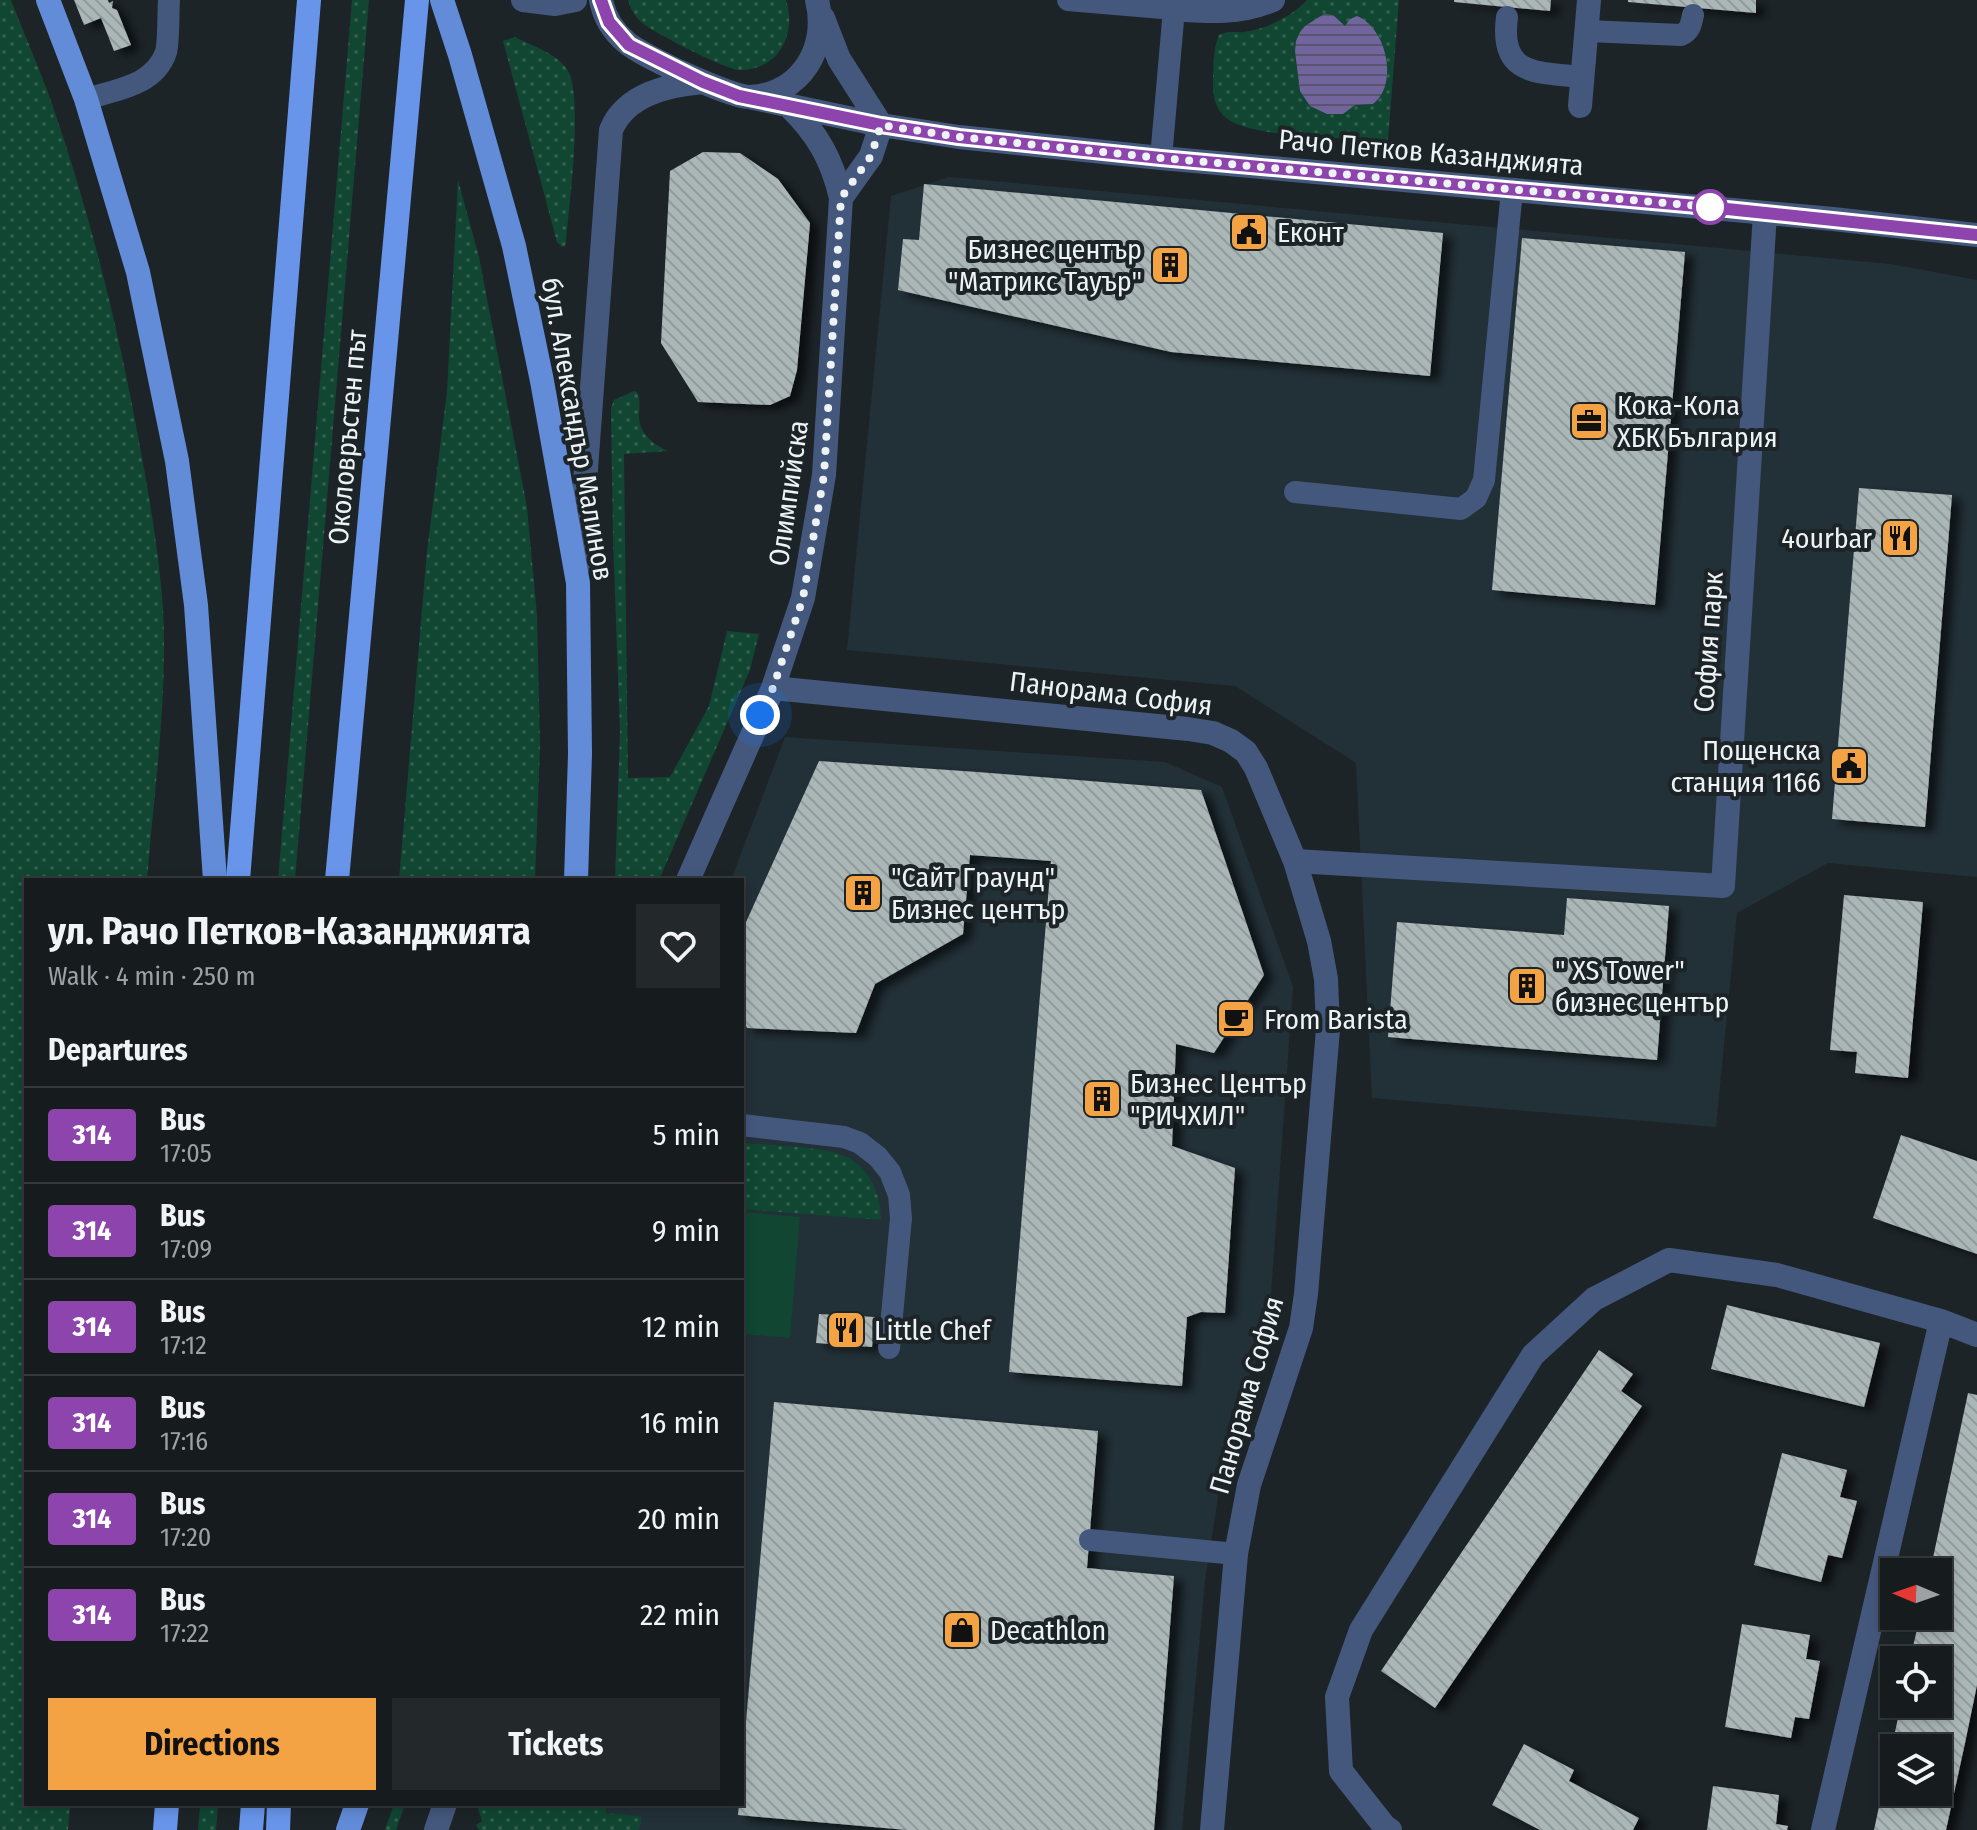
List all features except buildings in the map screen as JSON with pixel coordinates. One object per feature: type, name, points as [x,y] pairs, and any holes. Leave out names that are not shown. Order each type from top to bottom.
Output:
[{"type":"highway","points":[[238,878],[309,0]]},
{"type":"highway","name":"Околовръстен път","points":[[337,878],[417,0]]},
{"type":"highway","points":[[165,1830],[167,1806]]},
{"type":"highway","points":[[251,1830],[253,1806]]},
{"type":"highway","points":[[278,1830],[279,1806]]},
{"type":"main road","points":[[48,0],[86,99],[138,272],[177,461],[196,605],[215,878]]},
{"type":"main road","name":"бул. Александър Малинов","points":[[442,0],[514,246],[578,583],[580,754],[576,878]]},
{"type":"main road","points":[[348,1830],[356,1806]]},
{"type":"street","points":[[523,0],[555,4],[575,0]]},
{"type":"street","name":"Рачо Петков Казанджията","points":[[601,0],[609,22],[629,45],[703,82],[731,94],[881,125],[959,137],[1161,158],[1977,235]]},
{"type":"street","points":[[1174,9],[1239,11],[1273,0]]},
{"type":"street","points":[[1580,106],[1589,0]]},
{"type":"street","points":[[749,97],[781,89],[797,78],[810,63],[820,32],[819,6]]},
{"type":"street","points":[[819,6],[839,59],[881,125],[871,156],[841,198]]},
{"type":"street","points":[[578,583],[611,130],[622,111],[638,99],[671,86],[703,82]]},
{"type":"street","name":"Олимпийска","points":[[689,878],[773,688],[803,598],[824,475],[841,198],[835,173],[825,152],[789,106]]},
{"type":"street","name":"София парк","points":[[1295,861],[1723,886],[1765,213]]},
{"type":"street","name":"Панорама София","points":[[773,688],[1213,733],[1246,752],[1256,768],[1295,861],[1319,941],[1326,979],[1328,1029],[1306,1294],[1301,1328],[1249,1485],[1236,1554],[1212,1830]]},
{"type":"street","points":[[1390,1830],[1341,1771],[1337,1697],[1361,1630],[1533,1355],[1594,1299],[1669,1260],[1777,1275],[1941,1321],[1977,1335]]},
{"type":"street","points":[[1823,1830],[1941,1321]]},
{"type":"street","points":[[153,1830],[158,1806]]},
{"type":"street","points":[[436,1830],[444,1806]]},
{"type":"lane","points":[[86,99],[139,84],[154,72],[166,52],[169,0]]},
{"type":"lane","points":[[1068,0],[1174,9],[1161,158]]},
{"type":"lane","points":[[1587,31],[1681,35],[1687,33],[1693,15]]},
{"type":"lane","points":[[1507,17],[1506,45],[1516,62],[1533,71],[1582,77]]},
{"type":"lane","points":[[1295,492],[1461,509],[1476,498],[1484,480],[1512,190]]},
{"type":"lane","points":[[744,1125],[844,1137],[860,1143],[878,1157],[890,1172],[899,1195],[901,1218],[889,1348]]},
{"type":"lane","points":[[1090,1540],[1236,1554]]},
{"type":"shaded area","points":[[1324,14],[1333,15],[1345,26],[1357,16],[1376,32],[1386,57],[1387,71],[1386,84],[1373,104],[1355,105],[1343,114],[1327,114],[1310,106],[1300,91],[1296,41],[1305,26]]},
{"type":"shaded area","points":[[949,177],[1891,264],[1977,280],[1977,877],[1828,863],[1737,913],[1716,1127],[1372,1098],[1356,763],[1235,686],[847,650],[891,196]]},
{"type":"shaded area","points":[[785,737],[1165,762],[1222,787],[1293,987],[1268,1336],[1231,1413],[1205,1581],[1182,1830],[502,1830],[508,1806],[744,1806],[744,878],[732,878]]},
{"type":"green space","points":[[0,0],[11,0],[65,143],[113,316],[154,527],[164,642],[162,710],[147,878],[24,878],[24,1806],[70,1806],[68,1830],[0,1830]]},
{"type":"green space","points":[[352,0],[369,0],[295,878],[278,878]]},
{"type":"green space","points":[[628,0],[786,0],[789,13],[787,37],[775,57],[765,64],[740,70],[707,58],[653,30],[636,17]]},
{"type":"green space","points":[[1307,0],[1399,0],[1388,140],[1302,136],[1256,130],[1237,124],[1218,108],[1213,77],[1219,35],[1270,25]]},
{"type":"green space","points":[[515,37],[557,59],[567,69],[572,82],[574,152],[566,241],[562,247],[557,242],[503,41]]},
{"type":"green space","points":[[458,180],[479,257],[527,507],[537,615],[540,746],[535,878],[399,878],[427,551],[447,391]]},
{"type":"green space","points":[[637,392],[642,429],[653,442],[668,451],[624,454],[628,778],[670,777],[709,706],[727,631],[759,634],[750,670],[660,878],[615,878],[620,733],[613,539],[611,408],[614,400]]},
{"type":"green space","points":[[744,1143],[812,1149],[847,1157],[862,1169],[873,1184],[881,1220],[744,1209]]},
{"type":"green space","points":[[744,1212],[800,1217],[790,1338],[744,1334]]},
{"type":"green space","points":[[200,1806],[218,1806],[216,1830],[198,1830]]},
{"type":"green space","points":[[393,1806],[404,1806],[396,1830],[385,1830]]},
{"type":"green space","points":[[479,1806],[606,1806],[606,1813],[641,1817],[641,1824],[638,1830],[479,1830],[476,1825],[482,1821]]},
{"type":"bus line","name":"314","points":[[601,0],[609,22],[629,45],[703,82],[739,96],[881,125],[959,137],[1161,158],[1708,207],[1977,235]]},
{"type":"place","name":"Еконт","points":[[1249,232]]},
{"type":"place","name":"Бизнес център \"Матрикс Тауър\"","points":[[1170,265]]},
{"type":"place","name":"Кока-Кола ХБК България","points":[[1589,421]]},
{"type":"place","name":"4ourbar","points":[[1900,538]]},
{"type":"place","name":"Пощенска станция 1166","points":[[1849,766]]},
{"type":"place","name":"\"Сайт Граунд\" Бизнес център","points":[[863,893]]},
{"type":"place","name":"\" XS Tower\" бизнес център","points":[[1527,986]]},
{"type":"place","name":"From Barista","points":[[1236,1019]]},
{"type":"place","name":"Бизнес Център \"РИЧХИЛ\"","points":[[1102,1099]]},
{"type":"place","name":"Little Chef","points":[[846,1330]]},
{"type":"place","name":"Decathlon","points":[[962,1630]]},
{"type":"route","points":[[760,715],[773,688],[803,598],[824,475],[841,198],[871,156],[881,125],[959,137],[1161,158],[1710,207]]}]
